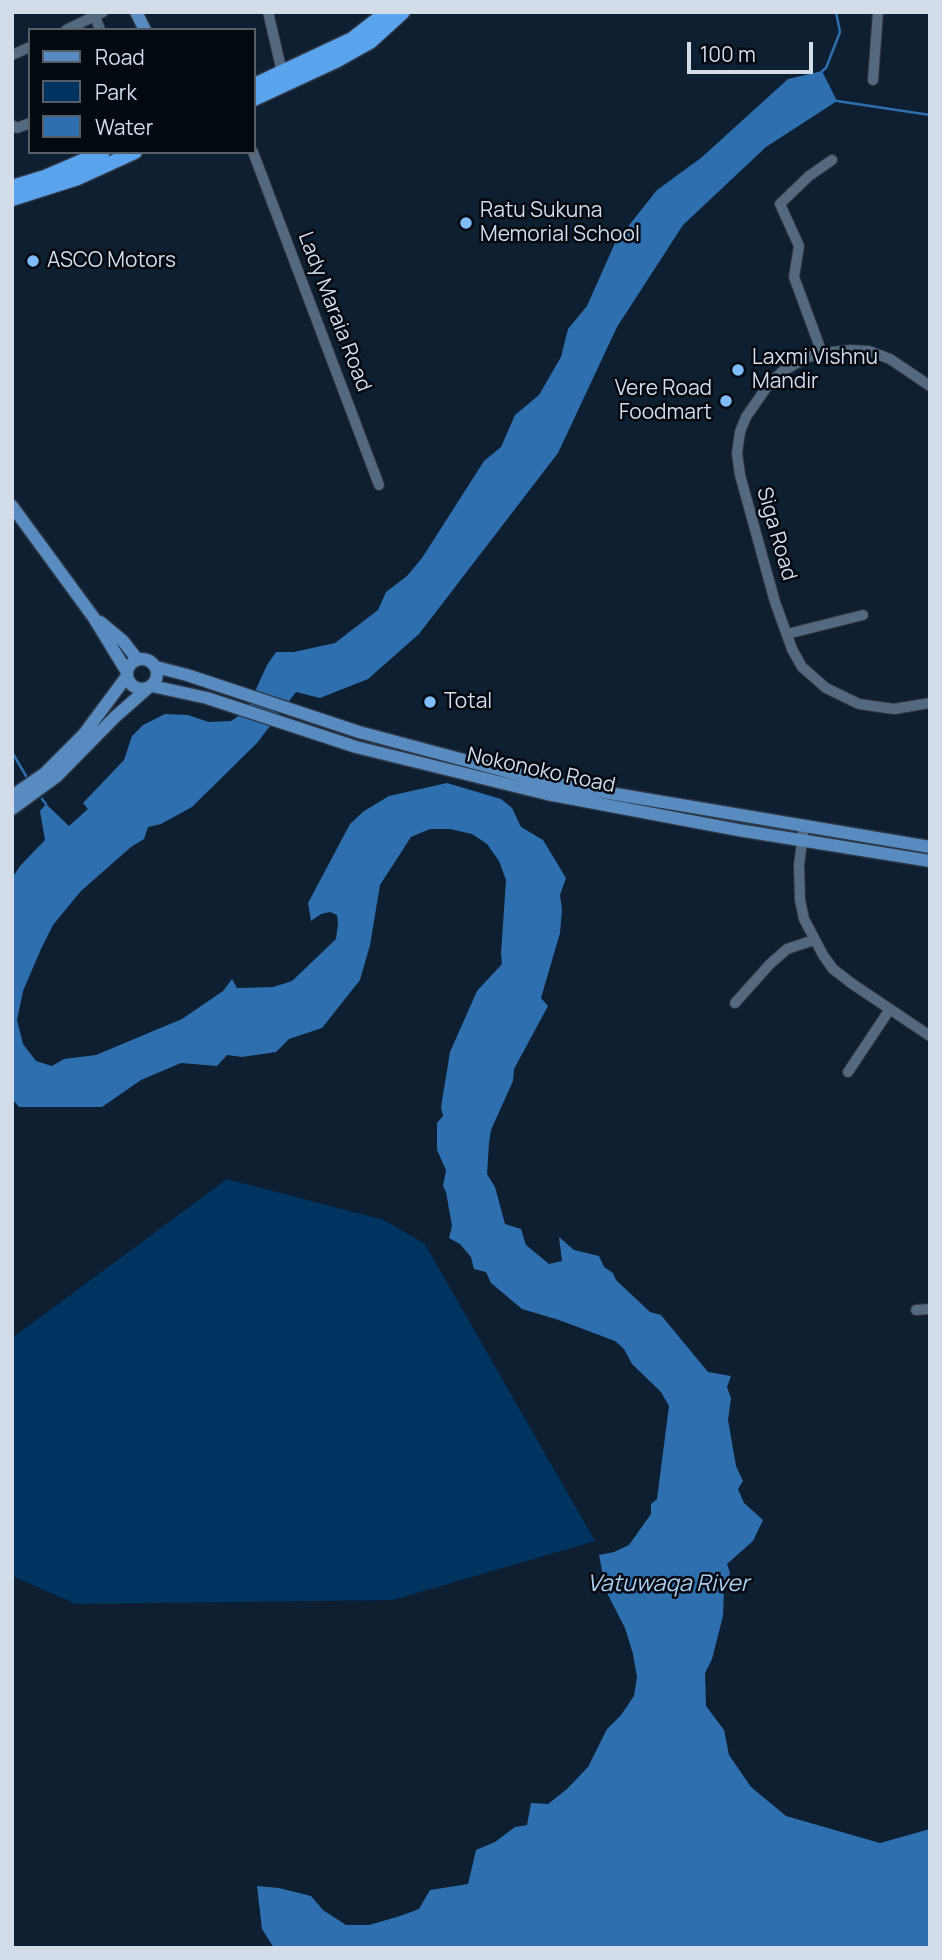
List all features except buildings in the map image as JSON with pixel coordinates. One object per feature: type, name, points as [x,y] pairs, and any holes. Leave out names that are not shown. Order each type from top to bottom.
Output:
[{"type":"highway","points":[[256,84],[352,38],[387,12]]},
{"type":"highway","points":[[256,98],[370,42],[404,12]]},
{"type":"highway","points":[[12,187],[45,177],[98,154]]},
{"type":"highway","points":[[12,199],[78,178],[131,154]]},
{"type":"main road","points":[[136,12],[144,28]]},
{"type":"main road","points":[[12,506],[94,618],[135,688],[151,686]]},
{"type":"main road","points":[[12,809],[56,777],[151,686],[157,677],[156,667],[150,661],[137,659],[122,641],[94,618]]},
{"type":"main road","points":[[12,796],[44,774],[77,741],[127,674],[130,664],[137,659]]},
{"type":"main road","name":"Nokonoko Road","points":[[156,667],[508,779]]},
{"type":"main road","name":"Nokonoko Road","points":[[151,686],[187,691],[356,747],[508,779],[550,783],[803,832],[930,861]]},
{"type":"main road","name":"Nokonoko Road","points":[[803,832],[930,846]]},
{"type":"street","points":[[268,12],[282,72]]},
{"type":"street","points":[[873,80],[878,12]]},
{"type":"street","points":[[70,28],[99,14]]},
{"type":"street","points":[[12,55],[28,48]]},
{"type":"street","points":[[12,125],[17,128],[28,124]]},
{"type":"street","name":"Lady Maraia Road","points":[[254,154],[379,485]]},
{"type":"street","points":[[822,353],[793,277],[799,246],[780,204],[808,176],[832,160]]},
{"type":"street","name":"Siga Road","points":[[930,386],[890,359],[869,351],[822,353],[797,361],[769,384],[746,417],[738,443],[743,487],[775,602],[792,649],[802,667],[826,688],[859,704],[894,709],[930,703]]},
{"type":"street","points":[[787,634],[863,615]]},
{"type":"street","points":[[803,832],[799,865],[800,900],[804,919],[814,940],[833,969],[930,1036]]},
{"type":"street","points":[[735,1003],[770,964],[788,949],[814,940]]},
{"type":"street","points":[[848,1072],[890,1009]]},
{"type":"street","points":[[916,1310],[930,1309]]},
{"type":"green space","points":[[227,1179],[384,1220],[425,1244],[595,1541],[393,1600],[76,1604],[12,1576],[12,1338]]},
{"type":"water","name":"Vatuwaqa River","points":[[822,71],[837,101],[766,147],[683,225],[617,327],[558,453],[419,634],[368,679],[320,698],[296,692],[257,743],[192,807],[161,824],[148,827],[144,839],[131,847],[81,891],[53,925],[41,949],[23,991],[17,1020],[23,1044],[36,1061],[52,1066],[64,1059],[96,1055],[182,1019],[223,991],[232,979],[237,988],[273,987],[292,981],[336,939],[337,915],[330,912],[321,914],[311,921],[308,903],[350,824],[364,811],[389,796],[447,783],[501,799],[512,808],[521,827],[543,840],[566,878],[560,895],[560,933],[541,998],[548,1006],[514,1069],[513,1081],[491,1130],[487,1174],[495,1187],[505,1224],[521,1229],[526,1245],[549,1264],[562,1261],[559,1237],[574,1250],[599,1256],[604,1267],[613,1273],[616,1280],[650,1312],[661,1315],[708,1372],[731,1376],[727,1387],[731,1398],[728,1420],[736,1466],[743,1481],[738,1489],[744,1503],[763,1520],[753,1541],[727,1564],[730,1573],[724,1590],[723,1616],[712,1659],[705,1673],[706,1706],[724,1730],[729,1755],[751,1787],[786,1816],[880,1843],[930,1829],[930,1948],[274,1948],[262,1929],[257,1886],[311,1896],[323,1910],[346,1925],[369,1925],[400,1916],[419,1909],[430,1890],[468,1884],[476,1850],[495,1842],[515,1827],[527,1825],[531,1803],[548,1804],[588,1767],[607,1729],[634,1696],[637,1677],[625,1628],[606,1591],[599,1555],[629,1545],[651,1514],[651,1504],[657,1499],[669,1406],[661,1392],[632,1364],[624,1349],[615,1341],[522,1309],[491,1283],[486,1272],[474,1269],[471,1257],[460,1244],[449,1238],[452,1226],[443,1186],[446,1170],[437,1150],[437,1123],[443,1116],[441,1107],[450,1052],[477,991],[502,964],[506,880],[499,861],[487,844],[472,834],[450,829],[430,829],[411,837],[380,885],[370,945],[360,980],[322,1028],[289,1039],[276,1052],[242,1057],[227,1055],[217,1066],[181,1063],[141,1080],[102,1107],[19,1107],[12,1099],[12,878],[45,840],[40,811],[46,804],[69,826],[88,809],[83,803],[124,760],[132,736],[143,725],[165,714],[188,715],[209,722],[231,721],[246,711],[267,665],[276,652],[294,652],[335,643],[378,610],[386,592],[407,576],[422,558],[484,461],[501,447],[515,415],[539,395],[561,357],[568,329],[587,306],[615,243],[657,190],[701,158],[788,79]]},
{"type":"waterway","points":[[822,71],[826,68],[840,32],[836,12]]},
{"type":"waterway","points":[[837,101],[930,115]]},
{"type":"waterway","points":[[12,752],[26,776]]},
{"type":"waterway","points":[[42,799],[46,804]]},
{"type":"place","name":"Ratu Sukuna Memorial School","points":[[466,223]]},
{"type":"place","name":"ASCO Motors","points":[[33,261]]},
{"type":"place","name":"Laxmi Vishnu Mandir","points":[[738,370]]},
{"type":"place","name":"Vere Road Foodmart","points":[[726,401]]},
{"type":"place","name":"Total","points":[[430,702]]}]
